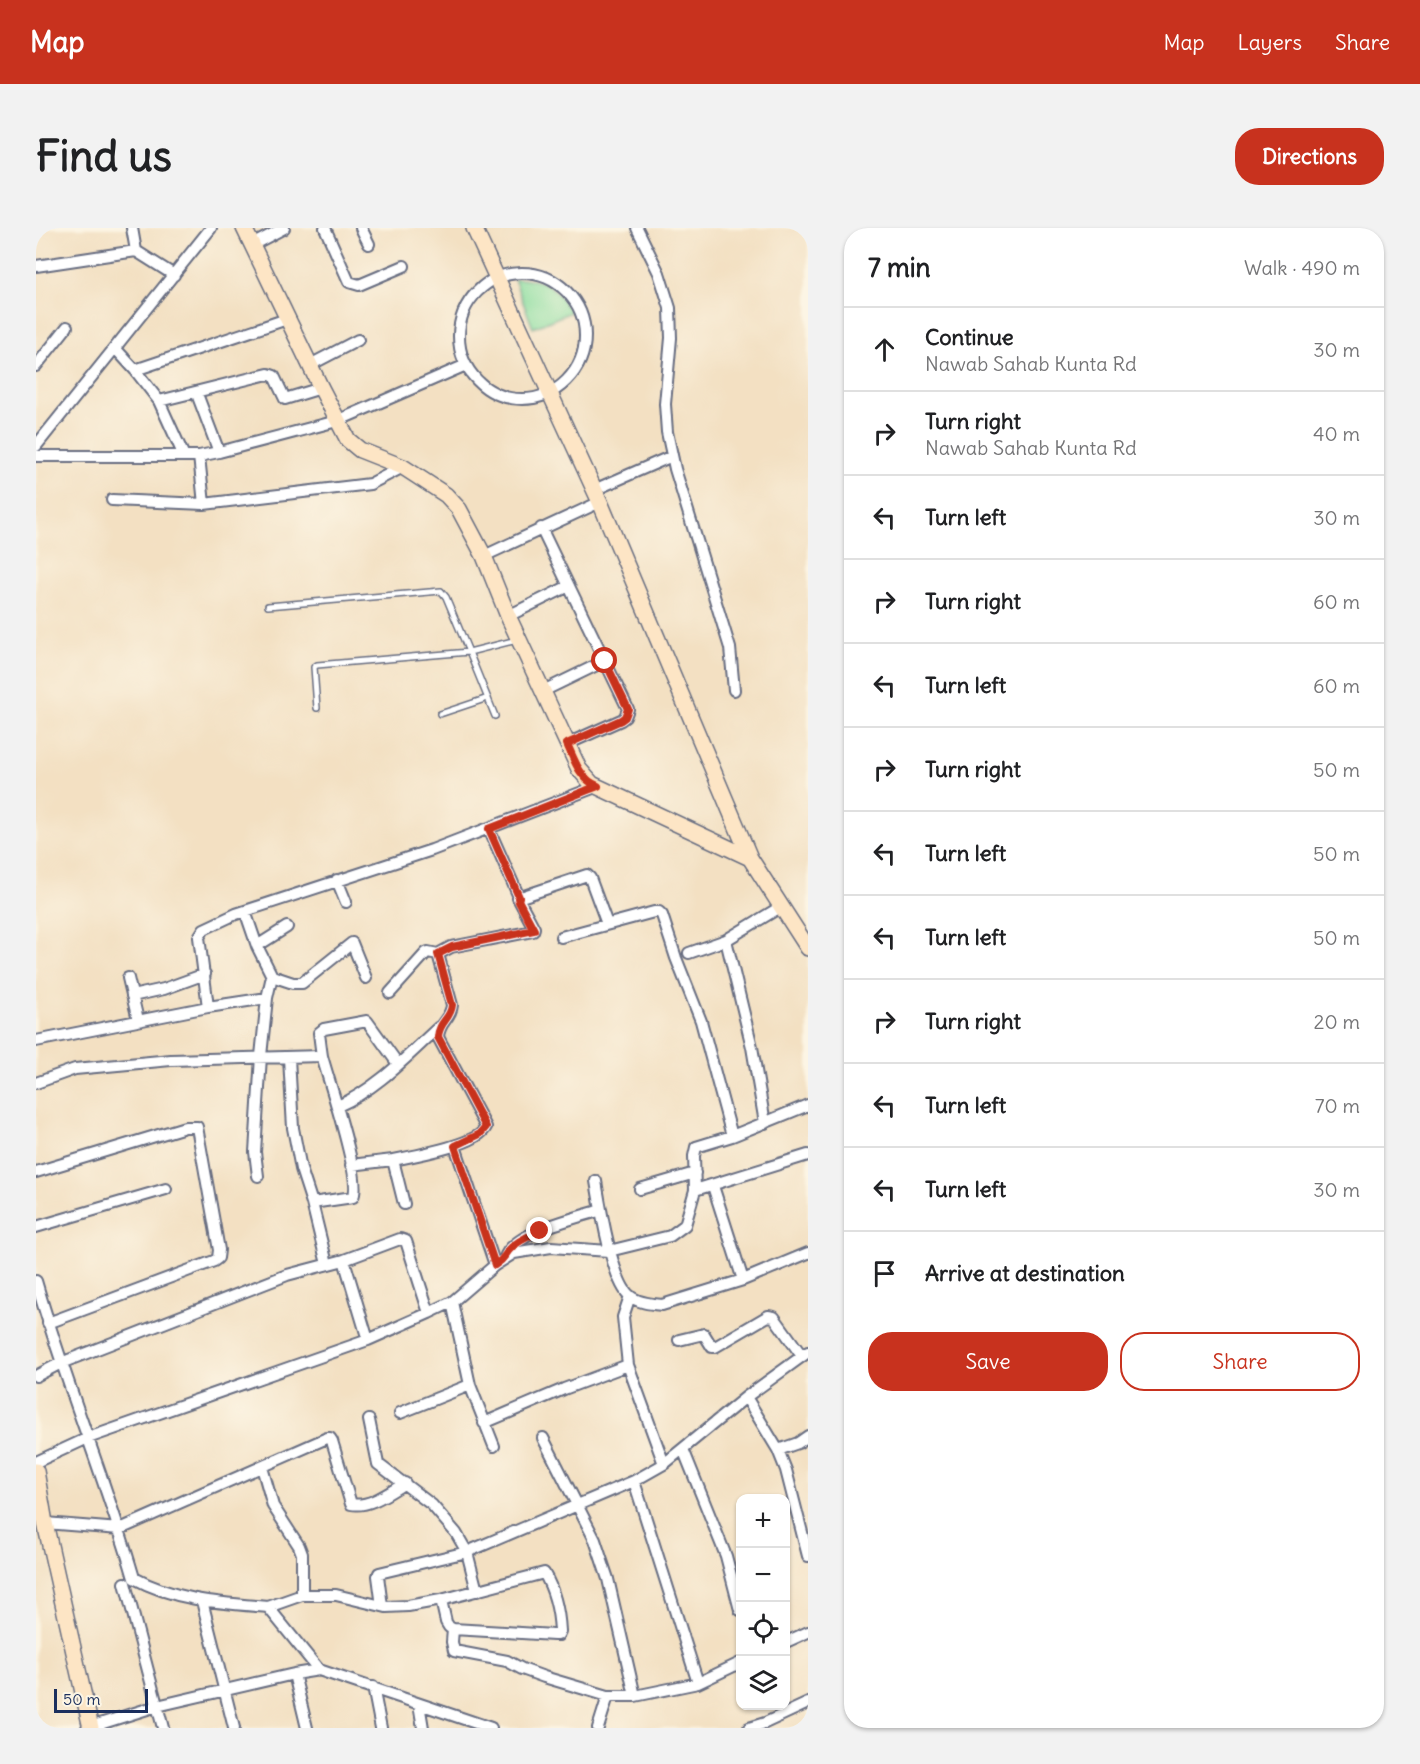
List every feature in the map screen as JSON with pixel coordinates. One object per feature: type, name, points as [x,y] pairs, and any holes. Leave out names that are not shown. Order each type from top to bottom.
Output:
[{"type":"street","points":[[132,228],[136,251]]},
{"type":"street","points":[[36,446],[211,228]]},
{"type":"street","points":[[244,228],[337,421],[354,446],[403,467],[446,495],[464,518],[484,556],[508,616],[579,769],[592,784],[750,858]]},
{"type":"street","points":[[252,245],[284,228]]},
{"type":"street","points":[[325,228],[349,282],[354,285],[404,266]]},
{"type":"street","points":[[361,228],[369,244]]},
{"type":"street","points":[[474,228],[597,496],[750,858],[808,948]]},
{"type":"street","points":[[637,228],[659,273],[670,308],[671,338],[664,404],[667,432],[672,456],[730,648],[734,690]]},
{"type":"street","points":[[36,266],[136,251],[174,274]]},
{"type":"street","points":[[518,273],[539,275],[559,285],[574,301],[583,321],[585,342],[579,363],[566,381],[549,393],[530,398],[511,398],[493,392],[477,380],[466,364],[459,345],[460,324],[467,305],[479,289],[497,278],[518,273]]},
{"type":"street","points":[[135,370],[287,319]]},
{"type":"street","points":[[36,366],[67,327]]},
{"type":"street","points":[[310,365],[358,340]]},
{"type":"street","points":[[115,348],[159,401],[184,456]]},
{"type":"street","points":[[36,456],[199,456],[219,452],[337,421],[466,364]]},
{"type":"street","points":[[159,401],[197,394],[268,375],[274,376],[285,399],[321,388]]},
{"type":"street","points":[[197,394],[219,452]]},
{"type":"street","points":[[199,456],[204,504]]},
{"type":"street","points":[[484,556],[541,528],[672,456]]},
{"type":"street","points":[[112,500],[204,504],[370,484],[403,467]]},
{"type":"street","points":[[541,528],[628,709],[627,714],[621,720],[567,744]]},
{"type":"street","points":[[508,616],[569,586]]},
{"type":"street","points":[[543,691],[605,661]]},
{"type":"street","points":[[208,1006],[199,934],[217,922],[432,850],[598,786]]},
{"type":"street","points":[[390,993],[428,952],[438,954],[452,947],[533,931],[534,928],[519,902],[519,897],[489,829]]},
{"type":"street","points":[[519,897],[589,876],[607,924]]},
{"type":"street","points":[[337,880],[346,902]]},
{"type":"street","points":[[689,953],[726,940],[782,906]]},
{"type":"street","points":[[245,911],[257,946],[272,976],[267,998],[261,1056],[255,1152],[258,1176]]},
{"type":"street","points":[[561,937],[654,912],[662,915],[701,1021],[732,1136]]},
{"type":"street","points":[[257,946],[287,927]]},
{"type":"street","points":[[726,940],[752,1047],[765,1123]]},
{"type":"street","points":[[272,976],[293,983],[302,983],[352,943],[366,978]]},
{"type":"street","points":[[338,1106],[354,1099],[398,1064],[439,1027],[452,1011],[438,954]]},
{"type":"street","points":[[132,996],[164,989],[205,974]]},
{"type":"street","points":[[128,978],[138,1020]]},
{"type":"street","points":[[36,1041],[208,1006],[267,998]]},
{"type":"street","points":[[312,1203],[355,1196],[351,1165],[338,1106],[322,1056],[319,1033],[321,1030],[367,1021],[398,1064]]},
{"type":"street","points":[[351,1165],[393,1160],[455,1146],[480,1134],[486,1127],[440,1041],[439,1027]]},
{"type":"street","points":[[36,1083],[75,1069],[171,1060],[322,1056]]},
{"type":"street","points":[[289,1058],[293,1128],[301,1169],[327,1264]]},
{"type":"street","points":[[36,1462],[88,1438],[368,1340],[452,1302],[500,1262],[514,1254],[551,1247],[609,1251],[670,1236],[685,1225],[695,1191],[694,1150],[696,1147],[732,1136],[808,1105]]},
{"type":"street","points":[[36,1172],[185,1127],[197,1127],[219,1250],[218,1258],[214,1261],[48,1323]]},
{"type":"street","points":[[455,1146],[500,1262]]},
{"type":"street","points":[[695,1191],[808,1155]]},
{"type":"street","points":[[393,1160],[404,1204]]},
{"type":"street","points":[[640,1189],[695,1173]]},
{"type":"street","points":[[596,1180],[609,1251],[623,1286],[630,1296],[650,1304],[662,1305],[743,1280],[808,1253]]},
{"type":"street","points":[[713,1185],[743,1280]]},
{"type":"street","points":[[36,1227],[166,1189]]},
{"type":"street","points":[[500,1262],[509,1249],[520,1240],[558,1224],[601,1210]]},
{"type":"street","points":[[36,1376],[62,1363],[286,1275],[344,1260],[404,1239],[429,1313]]},
{"type":"street","points":[[344,1260],[368,1340]]},
{"type":"street","points":[[36,1281],[48,1323],[120,1529],[134,1578],[151,1587],[202,1601],[268,1607],[302,1595],[336,1595],[382,1606],[408,1606],[441,1600],[544,1573],[556,1608],[559,1624],[558,1635],[453,1629],[446,1622],[441,1600]]},
{"type":"street","points":[[630,1296],[623,1317],[628,1365],[664,1464]]},
{"type":"street","points":[[452,1302],[470,1385],[494,1446]]},
{"type":"street","points":[[382,1606],[379,1573],[467,1552],[634,1481],[664,1464],[746,1397],[805,1354],[774,1317],[768,1316],[715,1347],[712,1347],[704,1334],[679,1340]]},
{"type":"street","points":[[484,1423],[628,1365]]},
{"type":"street","points":[[400,1413],[470,1385]]},
{"type":"street","points":[[746,1397],[778,1450],[786,1470],[804,1521],[808,1556]]},
{"type":"street","points":[[369,1420],[378,1464],[432,1505],[456,1533],[467,1552],[477,1591]]},
{"type":"street","points":[[778,1450],[808,1437]]},
{"type":"street","points":[[45,1523],[120,1529],[330,1438],[351,1504],[376,1500],[405,1483]]},
{"type":"street","points":[[543,1438],[595,1540],[608,1579],[635,1696]]},
{"type":"street","points":[[683,1449],[726,1556],[739,1602]]},
{"type":"street","points":[[262,1467],[273,1506],[302,1554],[302,1595]]},
{"type":"street","points":[[36,1471],[45,1523],[90,1728],[157,1706],[319,1670],[491,1728]]},
{"type":"street","points":[[634,1481],[698,1683]]},
{"type":"street","points":[[125,1583],[163,1728]]},
{"type":"street","points":[[202,1601],[234,1728]]},
{"type":"street","points":[[268,1607],[319,1670]]},
{"type":"street","points":[[453,1629],[454,1651],[507,1661],[544,1677],[608,1696],[635,1696],[698,1683],[736,1665]]},
{"type":"street","points":[[790,1640],[808,1632]]},
{"type":"street","points":[[294,1674],[307,1728]]},
{"type":"street","points":[[373,1688],[381,1728]]},
{"type":"street","points":[[598,1728],[608,1696]]},
{"type":"street","points":[[749,1728],[808,1703]]},
{"type":"street","points":[[419,1704],[423,1728]]},
{"type":"lane","points":[[268,606],[441,591],[446,597],[495,716]]},
{"type":"lane","points":[[317,708],[314,666],[469,652],[519,640]]},
{"type":"lane","points":[[440,714],[488,698]]},
{"type":"green space","points":[[514,279],[534,280],[548,285],[560,296],[571,312],[533,328]]},
{"type":"route","points":[[540,1231],[520,1240],[509,1249],[505,1259],[495,1265],[455,1146],[480,1134],[486,1127],[438,1037],[439,1027],[452,1011],[452,1005],[438,954],[452,947],[534,930],[519,902],[519,897],[489,829],[598,786],[586,779],[567,744],[621,720],[627,714],[628,709],[605,661]]}]
